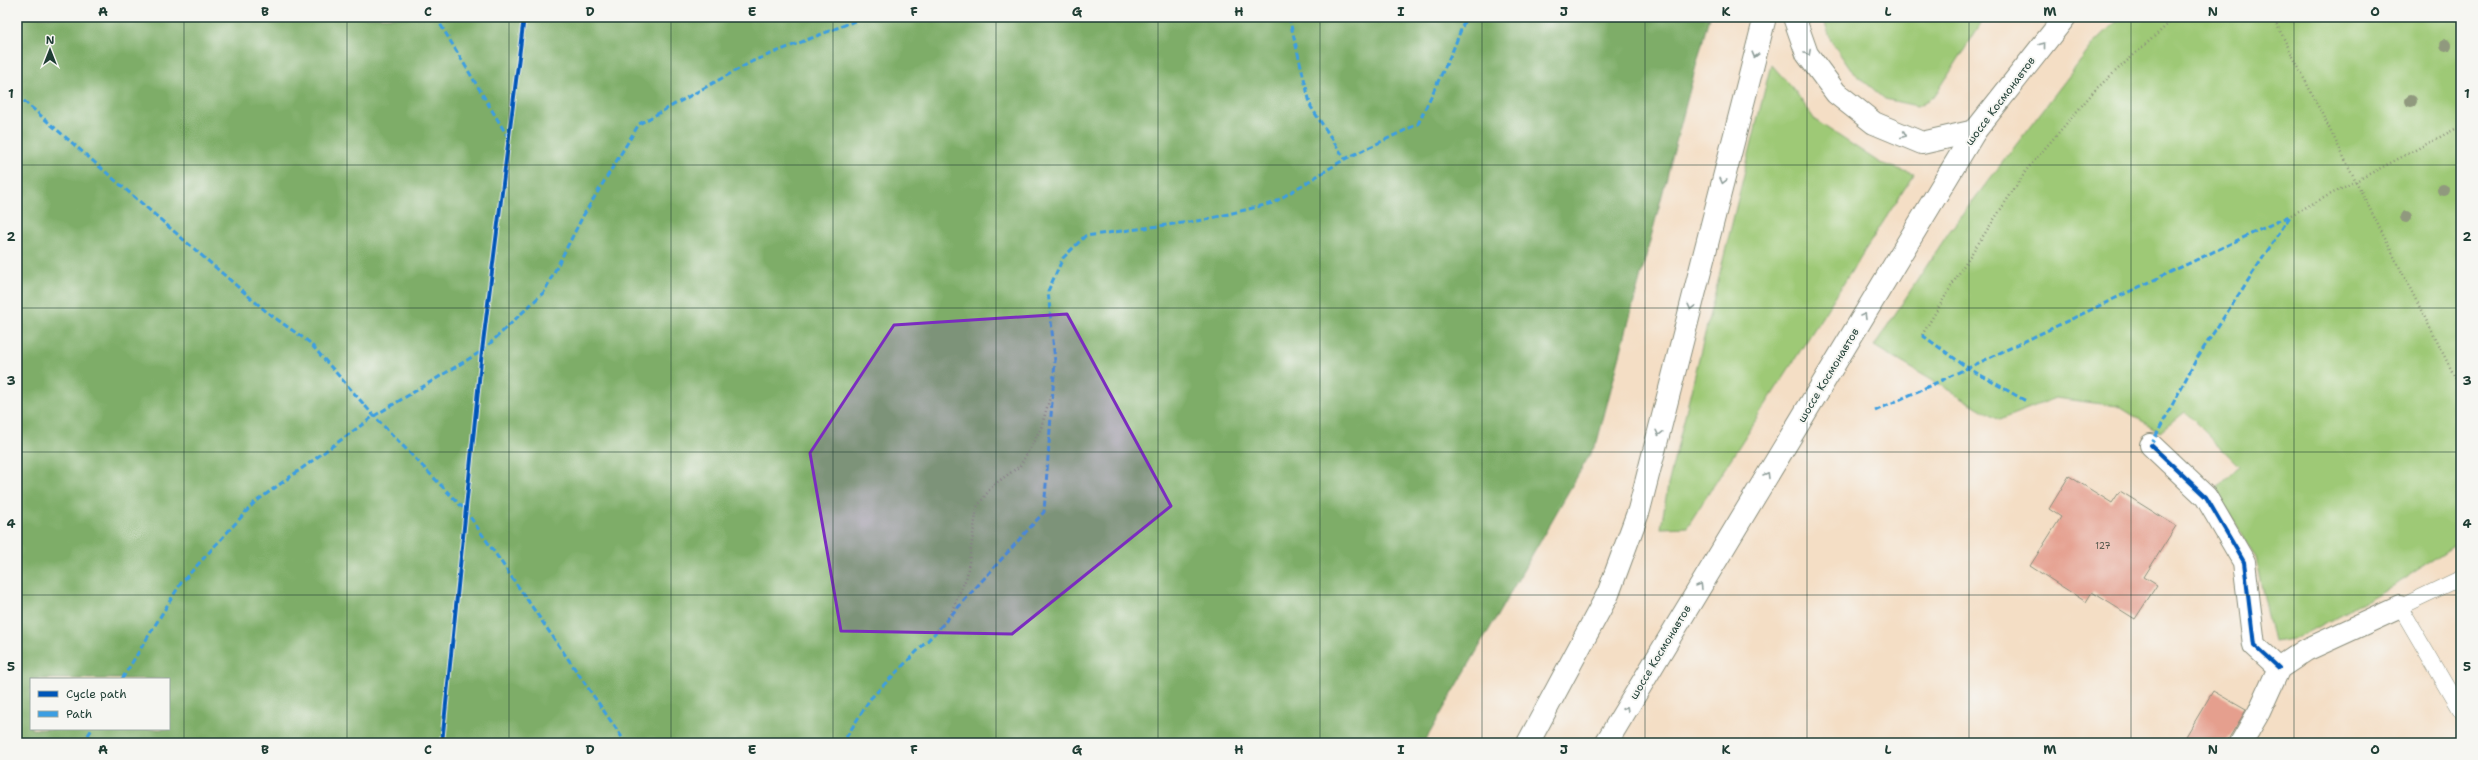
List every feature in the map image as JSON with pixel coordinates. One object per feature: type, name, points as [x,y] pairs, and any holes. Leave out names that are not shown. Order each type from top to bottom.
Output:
[{"type":"main road","points":[[1528,743],[1608,594],[1639,510],[1765,17]]},
{"type":"main road","points":[[1794,17],[1807,54],[1836,93],[1874,123],[1922,143],[1975,131]]},
{"type":"main road","name":"шоссе Космонавтов","points":[[1606,743],[1975,131],[2065,17]]},
{"type":"main road","points":[[2152,446],[2206,497],[2244,562],[2254,645],[2279,668]]},
{"type":"main road","points":[[2241,743],[2259,712],[2279,668],[2306,650],[2400,607]]},
{"type":"lane","points":[[2461,578],[2400,607],[2461,711]]},
{"type":"path","points":[[1922,335],[1964,265],[2028,168],[2097,88],[2176,17]]},
{"type":"path","points":[[2273,17],[2461,388]]},
{"type":"path","points":[[2291,214],[2356,182],[2461,126]]},
{"type":"path","points":[[935,633],[950,615],[966,576],[976,507],[992,486],[1020,466],[1041,428],[1051,394]]},
{"type":"highlighted area","points":[[1067,314],[1171,506],[1012,634],[841,631],[810,453],[894,325]]},
{"type":"green space","points":[[17,17],[1709,17],[1597,442],[1424,743],[17,743]]},
{"type":"green space","points":[[1823,17],[1985,17],[1935,96],[1917,106],[1885,99],[1851,70],[1831,41]]},
{"type":"green space","points":[[2121,17],[2461,17],[2461,541],[2393,586],[2298,638],[2274,642],[2255,557],[2215,490],[2239,466],[2185,412],[2160,432],[2118,406],[2055,398],[1999,420],[1874,346],[1949,232],[2095,42]]},
{"type":"green space","points":[[1771,64],[1795,91],[1815,120],[1880,163],[1914,174],[1687,527],[1661,528],[1668,485]]},
{"type":"building","points":[[2069,476],[2112,503],[2120,491],[2176,526],[2144,577],[2157,585],[2135,619],[2092,592],[2086,602],[2030,566],[2061,517],[2049,509]]},
{"type":"building","points":[[2213,691],[2246,710],[2226,743],[2182,743]]},
{"type":"marked path","points":[[436,17],[508,137]]},
{"type":"marked path","points":[[123,678],[181,583],[254,503],[374,416],[482,351],[544,292],[583,216],[639,124],[753,61],[865,17]]},
{"type":"marked path","points":[[1289,17],[1311,107],[1345,159]]},
{"type":"marked path","points":[[839,743],[847,736],[870,699],[935,633],[1044,512],[1055,361],[1048,291],[1063,258],[1085,236],[1204,220],[1273,203],[1345,159],[1418,124],[1453,50],[1466,17]]},
{"type":"marked path","points":[[17,95],[268,313],[309,342],[374,416],[466,511],[626,743]]},
{"type":"marked path","points":[[1922,335],[1968,368],[2291,215]]},
{"type":"marked path","points":[[2151,445],[2197,358],[2291,215]]},
{"type":"marked path","points":[[1875,411],[1968,368],[2026,401]]},
{"type":"marked path","points":[[83,743],[91,730]]},
{"type":"cycle path","points":[[442,743],[482,351],[524,17]]},
{"type":"cycle path","points":[[2151,445],[2206,497],[2244,562],[2254,645],[2279,668]]}]
